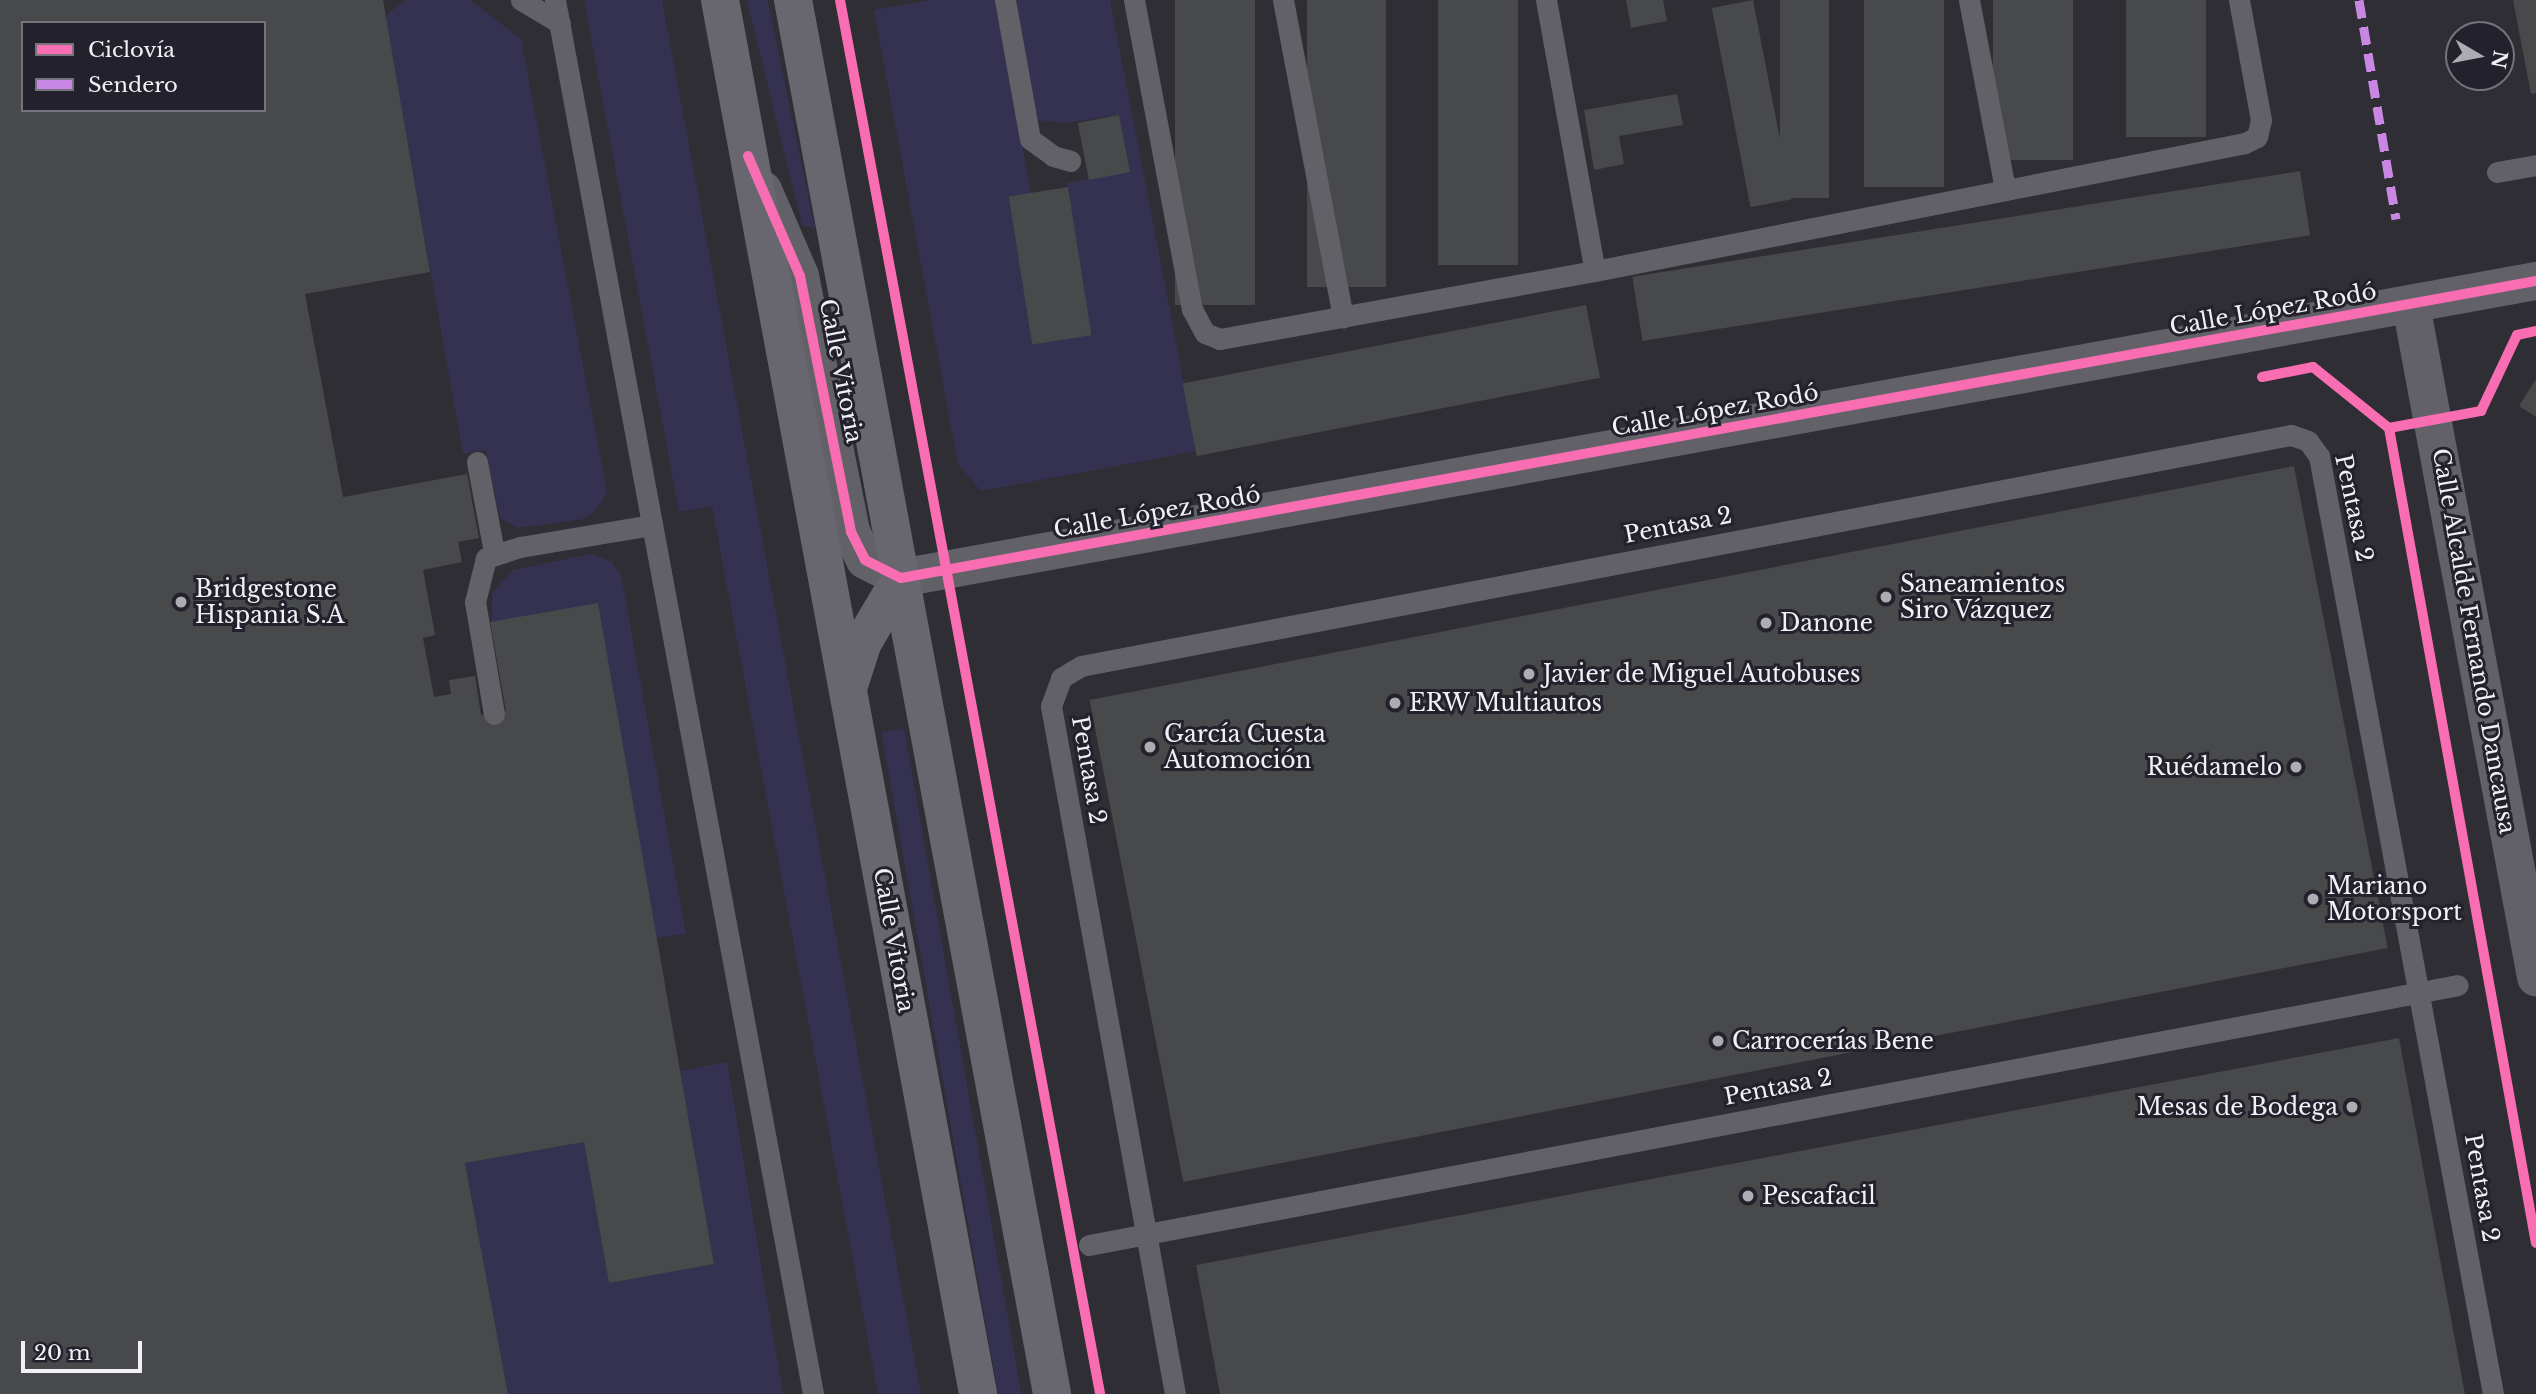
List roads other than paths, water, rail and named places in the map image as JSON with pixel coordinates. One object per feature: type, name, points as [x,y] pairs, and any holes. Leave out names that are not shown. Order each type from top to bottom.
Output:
[{"type":"highway","name":"Calle Vitoria","points":[[720,0],[978,1394]]},
{"type":"highway","name":"Calle Vitoria","points":[[793,0],[1052,1394]]},
{"type":"highway","points":[[848,689],[863,642],[901,578]]},
{"type":"street","name":"Calle Vitoria","points":[[748,156],[800,276],[851,532],[865,560],[901,578]]},
{"type":"street","name":"Calle López Rodó","points":[[901,578],[2536,281]]},
{"type":"street","name":"Calle Alcalde Fernando Dancausa","points":[[2411,305],[2536,977]]},
{"type":"lane","points":[[521,0],[560,23]]},
{"type":"lane","points":[[555,0],[813,1394]]},
{"type":"lane","points":[[785,0],[802,46]]},
{"type":"lane","points":[[1005,0],[1030,139],[1053,156],[1070,161]]},
{"type":"lane","points":[[1134,0],[1192,309],[1205,333],[1220,340],[1595,271],[2257,137],[2261,120],[2239,0]]},
{"type":"lane","points":[[1283,0],[1343,317]]},
{"type":"lane","points":[[1546,0],[1595,271]]},
{"type":"lane","points":[[1969,0],[2005,188]]},
{"type":"lane","points":[[2497,172],[2536,165]]},
{"type":"lane","name":"Pentasa 2","points":[[1175,1394],[1051,705],[1061,678],[1081,666],[2291,435],[2308,441],[2319,456],[2493,1394]]},
{"type":"lane","points":[[477,462],[494,552]]},
{"type":"lane","points":[[494,714],[475,601],[479,575],[486,558],[494,552],[652,525]]},
{"type":"lane","name":"Pentasa 2","points":[[1089,1245],[2459,985]]},
{"type":"place","name":"Saneamientos Siro Vázquez","points":[[1886,597]]},
{"type":"place","name":"Bridgestone Hispania S.A","points":[[181,602]]},
{"type":"place","name":"Danone","points":[[1766,623]]},
{"type":"place","name":"Javier de Miguel Autobuses","points":[[1529,674]]},
{"type":"place","name":"ERW Multiautos","points":[[1395,703]]},
{"type":"place","name":"García Cuesta Automoción","points":[[1150,747]]},
{"type":"place","name":"Ruédamelo","points":[[2296,767]]},
{"type":"place","name":"Mariano Motorsport","points":[[2313,899]]},
{"type":"place","name":"Carrocerías Bene","points":[[1718,1041]]},
{"type":"place","name":"Mesas de Bodega","points":[[2352,1107]]},
{"type":"place","name":"Pescafacil","points":[[1748,1196]]}]
